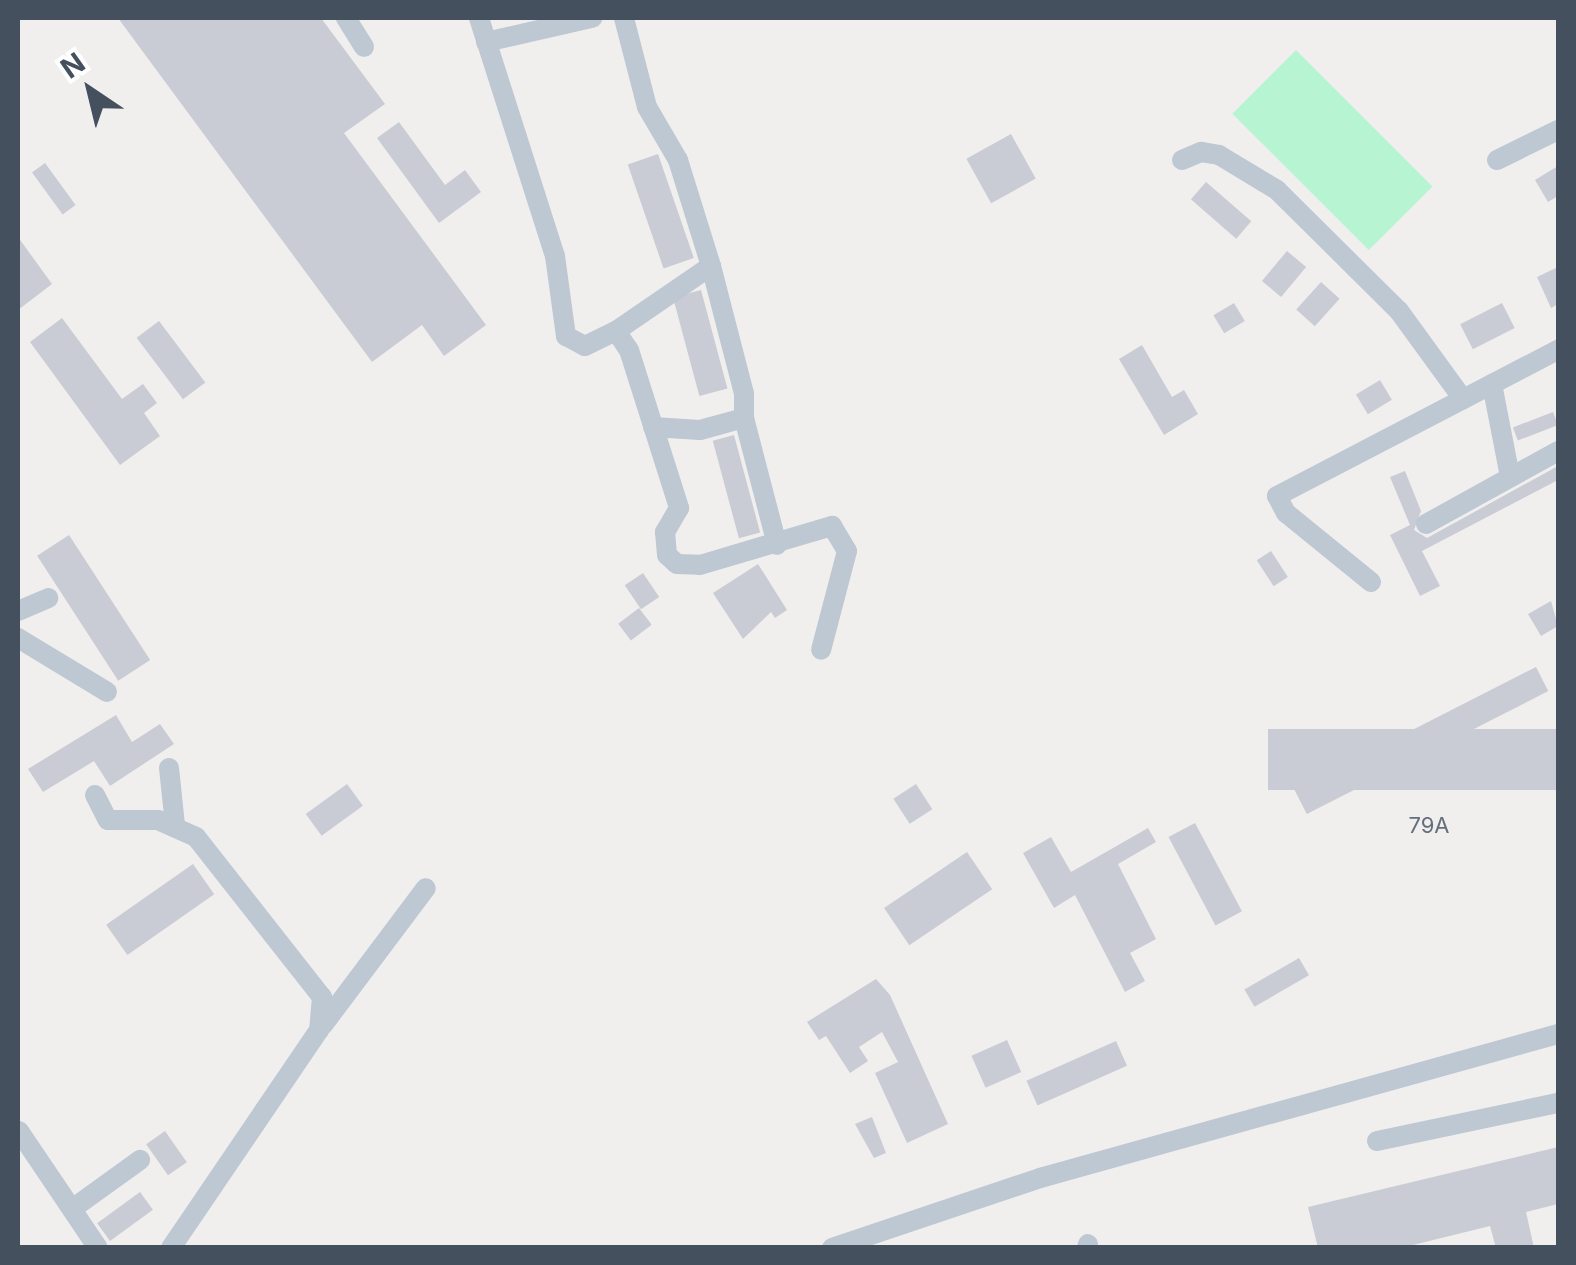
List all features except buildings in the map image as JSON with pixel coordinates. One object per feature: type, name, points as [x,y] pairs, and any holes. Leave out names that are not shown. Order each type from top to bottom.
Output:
[{"type":"street","points":[[346,18],[364,47]]},
{"type":"street","points":[[478,18],[555,256],[566,336],[585,346],[616,331],[711,266]]},
{"type":"street","points":[[486,42],[592,18]]},
{"type":"street","points":[[624,18],[646,107],[678,160],[711,266],[777,545]]},
{"type":"street","points":[[1497,160],[1558,130]]},
{"type":"street","points":[[1182,160],[1201,152],[1219,155],[1277,190],[1399,311],[1462,399]]},
{"type":"street","points":[[616,331],[628,350],[678,508],[663,545],[676,564],[777,545],[822,526],[832,526],[845,540],[843,575],[822,650]]},
{"type":"street","points":[[1370,582],[1286,513],[1277,496],[1558,350]]},
{"type":"street","points":[[1492,384],[1510,477]]},
{"type":"street","points":[[653,426],[700,430],[744,418]]},
{"type":"street","points":[[1426,524],[1558,451]]},
{"type":"street","points":[[18,610],[48,598]]},
{"type":"street","points":[[18,638],[107,692]]},
{"type":"street","points":[[169,768],[175,826]]},
{"type":"street","points":[[94,795],[108,820],[175,826],[210,850],[314,982],[324,1012],[319,1030]]},
{"type":"street","points":[[172,1248],[319,1030],[426,888]]},
{"type":"street","points":[[832,1248],[1040,1178],[1558,1034]]},
{"type":"street","points":[[1376,1141],[1558,1103]]},
{"type":"street","points":[[20,1131],[98,1248]]},
{"type":"street","points":[[72,1209],[140,1160]]},
{"type":"green space","points":[[1296,50],[1432,186],[1369,250],[1232,114]]}]
